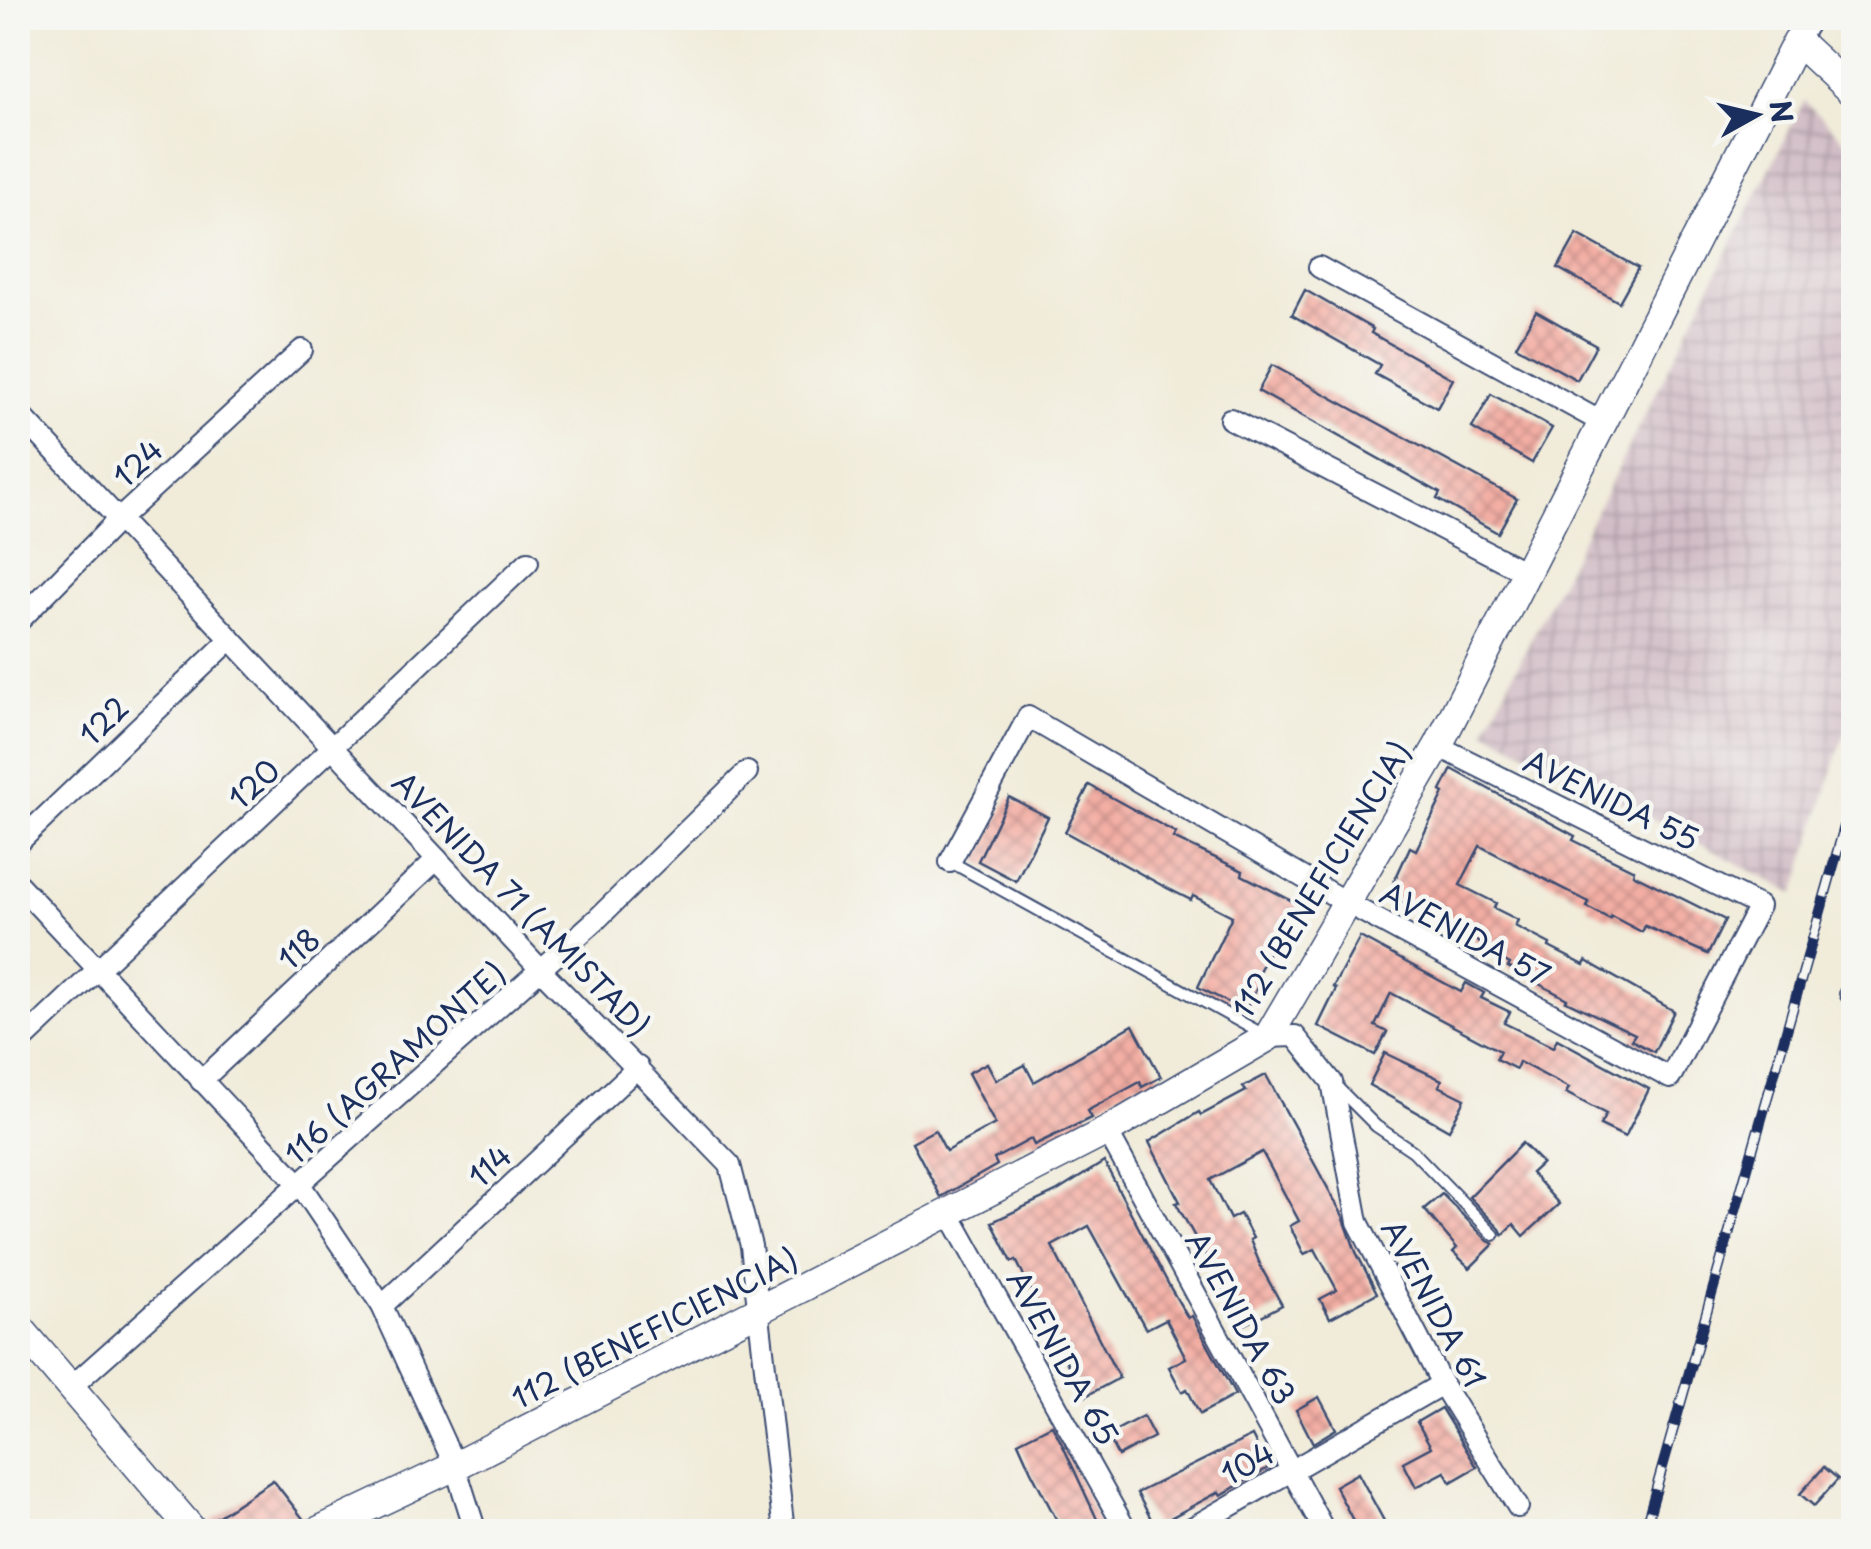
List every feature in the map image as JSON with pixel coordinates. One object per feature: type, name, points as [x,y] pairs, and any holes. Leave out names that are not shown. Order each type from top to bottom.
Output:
[{"type":"street","points":[[1804,29],[1854,94]]},
{"type":"street","name":"112 (BENEFICIENCIA)","points":[[316,1532],[455,1466],[1106,1132],[1268,1037],[1438,746],[1804,29]]},
{"type":"street","points":[[1319,266],[1604,424]]},
{"type":"street","name":"124","points":[[18,622],[118,520],[302,350]]},
{"type":"street","name":"AVENIDA 71 (AMISTAD)","points":[[18,412],[730,1166],[751,1246],[784,1532]]},
{"type":"street","points":[[1230,419],[1527,573]]},
{"type":"street","name":"120","points":[[18,1045],[528,562]]},
{"type":"street","name":"122","points":[[18,843],[230,639]]},
{"type":"street","name":"AVENIDA 57","points":[[950,862],[1028,717],[1347,903],[1670,1078]]},
{"type":"street","name":"AVENIDA 55","points":[[1438,746],[1759,906],[1670,1078]]},
{"type":"street","name":"116 (AGRAMONTE)","points":[[72,1386],[598,920],[746,772]]},
{"type":"street","name":"118","points":[[200,1081],[437,858]]},
{"type":"street","points":[[18,884],[301,1186],[382,1306],[455,1466],[476,1532]]},
{"type":"street","points":[[1854,988],[1850,994],[1854,997]]},
{"type":"street","name":"AVENIDA 61","points":[[1268,1037],[1295,1036],[1332,1082],[1358,1222],[1442,1384],[1518,1507]]},
{"type":"street","name":"114","points":[[382,1306],[638,1067]]},
{"type":"street","name":"AVENIDA 63","points":[[1106,1132],[1325,1532]]},
{"type":"street","name":"AVENIDA 65","points":[[948,1211],[1128,1532]]},
{"type":"street","points":[[18,1326],[194,1532]]},
{"type":"street","name":"104","points":[[1184,1532],[1442,1384]]},
{"type":"lane","name":"AVENIDA 61","points":[[950,862],[1268,1037]]},
{"type":"lane","points":[[1332,1082],[1376,1126],[1413,1151],[1494,1235]]},
{"type":"shaded area","points":[[1804,101],[1853,148],[1854,701],[1795,894],[1485,730]]},
{"type":"building","points":[[1577,234],[1638,268],[1619,302],[1558,268]]},
{"type":"building","points":[[1305,290],[1453,379],[1437,408],[1375,374],[1380,365],[1292,315]]},
{"type":"building","points":[[1536,311],[1596,345],[1577,380],[1516,346]]},
{"type":"building","points":[[1272,365],[1517,499],[1498,533],[1437,499],[1440,493],[1258,391]]},
{"type":"building","points":[[1491,394],[1552,428],[1532,463],[1472,428]]},
{"type":"building","points":[[1452,769],[1575,836],[1573,840],[1634,870],[1633,874],[1725,920],[1708,954],[1645,926],[1642,932],[1611,916],[1610,919],[1587,907],[1589,902],[1480,846],[1460,885],[1496,903],[1494,908],[1518,920],[1515,926],[1550,944],[1549,947],[1584,965],[1586,961],[1674,1011],[1654,1052],[1631,1040],[1635,1034],[1566,1001],[1480,948],[1482,944],[1388,895],[1410,847],[1416,850]]},
{"type":"building","points":[[1089,785],[1176,833],[1173,838],[1243,871],[1242,875],[1300,905],[1288,930],[1282,927],[1255,979],[1260,982],[1245,1011],[1198,987],[1232,916],[1163,886],[1065,832]]},
{"type":"building","points":[[1009,797],[1048,817],[1016,881],[978,861]]},
{"type":"building","points":[[1360,937],[1461,992],[1466,983],[1484,993],[1481,998],[1510,1012],[1504,1023],[1553,1047],[1557,1039],[1649,1089],[1625,1137],[1600,1125],[1606,1114],[1566,1093],[1569,1088],[1519,1062],[1516,1069],[1496,1059],[1500,1051],[1391,993],[1375,1026],[1387,1032],[1375,1055],[1318,1026],[1336,989],[1333,987]]},
{"type":"building","points":[[1133,1025],[1161,1077],[1142,1087],[1140,1082],[1087,1111],[1091,1118],[1034,1145],[1031,1139],[994,1159],[997,1165],[941,1197],[912,1142],[935,1130],[946,1151],[995,1124],[968,1073],[987,1063],[996,1080],[1025,1065],[1034,1082]]},
{"type":"building","points":[[1385,1053],[1442,1080],[1439,1086],[1465,1099],[1449,1130],[1369,1085]]},
{"type":"building","points":[[1266,1075],[1343,1216],[1377,1293],[1330,1318],[1320,1299],[1337,1290],[1315,1249],[1304,1254],[1290,1226],[1299,1221],[1262,1152],[1210,1180],[1230,1219],[1240,1214],[1253,1238],[1250,1240],[1262,1269],[1282,1305],[1244,1325],[1176,1203],[1180,1202],[1149,1142],[1199,1112],[1201,1115],[1246,1091],[1243,1087]]},
{"type":"building","points":[[1522,1143],[1542,1163],[1531,1173],[1559,1204],[1524,1236],[1514,1224],[1503,1235],[1469,1197]]},
{"type":"building","points":[[1104,1162],[1171,1289],[1188,1318],[1192,1316],[1235,1395],[1200,1414],[1169,1367],[1186,1358],[1166,1319],[1146,1329],[1089,1226],[1052,1246],[1119,1378],[1084,1397],[1016,1260],[1012,1262],[992,1222],[1056,1192]]},
{"type":"building","points":[[1442,1194],[1494,1244],[1470,1268],[1453,1252],[1457,1248],[1424,1209]]},
{"type":"building","points":[[1319,1397],[1336,1429],[1313,1443],[1296,1410]]},
{"type":"building","points":[[1441,1408],[1477,1467],[1451,1482],[1445,1472],[1416,1487],[1403,1462],[1431,1447],[1417,1422]]},
{"type":"building","points":[[1143,1416],[1154,1437],[1118,1456],[1107,1435]]},
{"type":"building","points":[[1052,1425],[1103,1532],[1063,1532],[1031,1471],[1018,1442]]},
{"type":"building","points":[[1252,1436],[1268,1468],[1155,1526],[1137,1493]]},
{"type":"building","points":[[1824,1467],[1838,1479],[1814,1506],[1800,1494]]},
{"type":"building","points":[[1358,1473],[1390,1532],[1359,1532],[1335,1486]]},
{"type":"building","points":[[273,1480],[304,1520],[301,1523],[284,1532],[221,1532],[211,1521]]},
{"type":"railway","points":[[1644,1532],[1854,793]]}]
